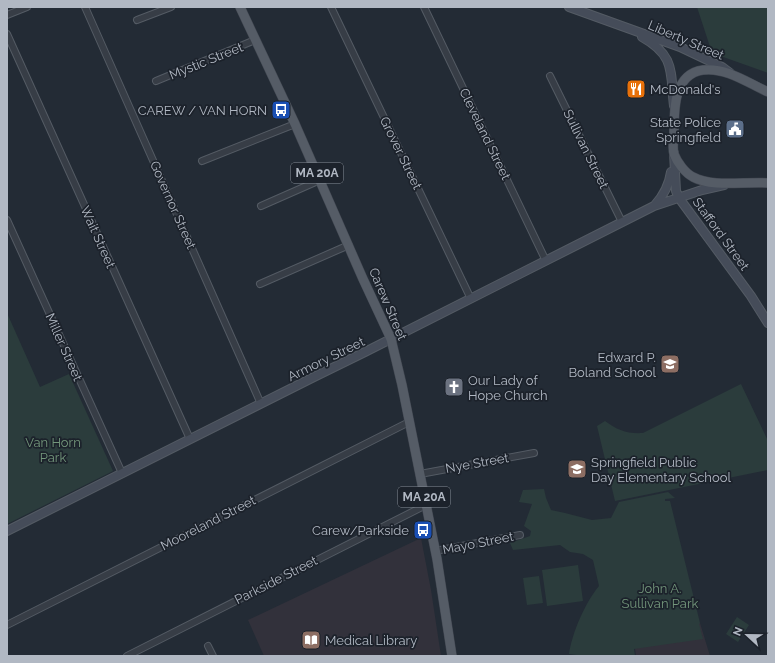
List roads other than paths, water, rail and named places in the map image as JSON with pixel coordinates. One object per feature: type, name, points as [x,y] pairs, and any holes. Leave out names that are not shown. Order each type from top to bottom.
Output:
[{"type":"main road","name":"Carew Street","points":[[240,7],[295,124],[364,280],[392,339],[435,551],[452,656]]},
{"type":"main road","name":"Liberty Street","points":[[569,7],[680,47],[722,67],[732,75]]},
{"type":"main road","name":"Liberty Street","points":[[629,29],[660,49],[670,63],[674,108]]},
{"type":"main road","points":[[768,92],[732,75],[703,70],[694,72],[686,79],[680,87],[674,108],[674,153],[682,167],[694,178],[704,181],[729,183],[768,183]]},
{"type":"main road","name":"Stafford Street","points":[[674,153],[676,191],[679,198],[752,296],[768,323]]},
{"type":"main road","name":"Armory Street","points":[[654,206],[666,192],[674,163]]},
{"type":"main road","name":"Armory Street","points":[[7,531],[392,339],[654,206],[702,190],[729,183]]},
{"type":"street","points":[[7,15],[27,7]]},
{"type":"street","name":"Governor Street","points":[[85,7],[261,404]]},
{"type":"street","points":[[137,20],[171,7]]},
{"type":"street","name":"Grover Street","points":[[331,7],[471,299]]},
{"type":"street","name":"Cleveland Street","points":[[424,7],[546,261]]},
{"type":"street","name":"Wait Street","points":[[7,34],[190,439]]},
{"type":"street","name":"Mystic Street","points":[[156,81],[256,40]]},
{"type":"street","name":"Sullivan Street","points":[[550,76],[622,222]]},
{"type":"street","points":[[202,161],[295,124]]},
{"type":"street","points":[[261,206],[320,180]]},
{"type":"street","name":"Miller Street","points":[[7,220],[122,473]]},
{"type":"street","points":[[260,284],[349,245]]},
{"type":"street","name":"Mooreland Street","points":[[7,625],[409,422]]},
{"type":"street","name":"Nye Street","points":[[420,474],[534,453]]},
{"type":"street","name":"Parkside Street","points":[[127,656],[426,505]]},
{"type":"street","name":"Mayo Street","points":[[435,551],[520,535]]},
{"type":"street","points":[[208,646],[213,656]]},
{"type":"place","name":"McDonald's","points":[[636,89]]},
{"type":"place","name":"CAREW / VAN HORN","points":[[281,110]]},
{"type":"place","name":"State Police Springfield","points":[[735,129]]},
{"type":"place","name":"Edward P. Boland School","points":[[670,364]]},
{"type":"place","name":"Our Lady of Hope Church","points":[[454,387]]},
{"type":"place","name":"Springfield Public Day Elementary School","points":[[577,469]]},
{"type":"place","name":"Carew/Parkside","points":[[423,530]]},
{"type":"place","name":"Medical Library","points":[[311,640]]},
{"type":"park label","name":"Van Horn Park","points":[[53,450]]},
{"type":"park label","name":"John A. Sullivan Park","points":[[660,596]]}]
